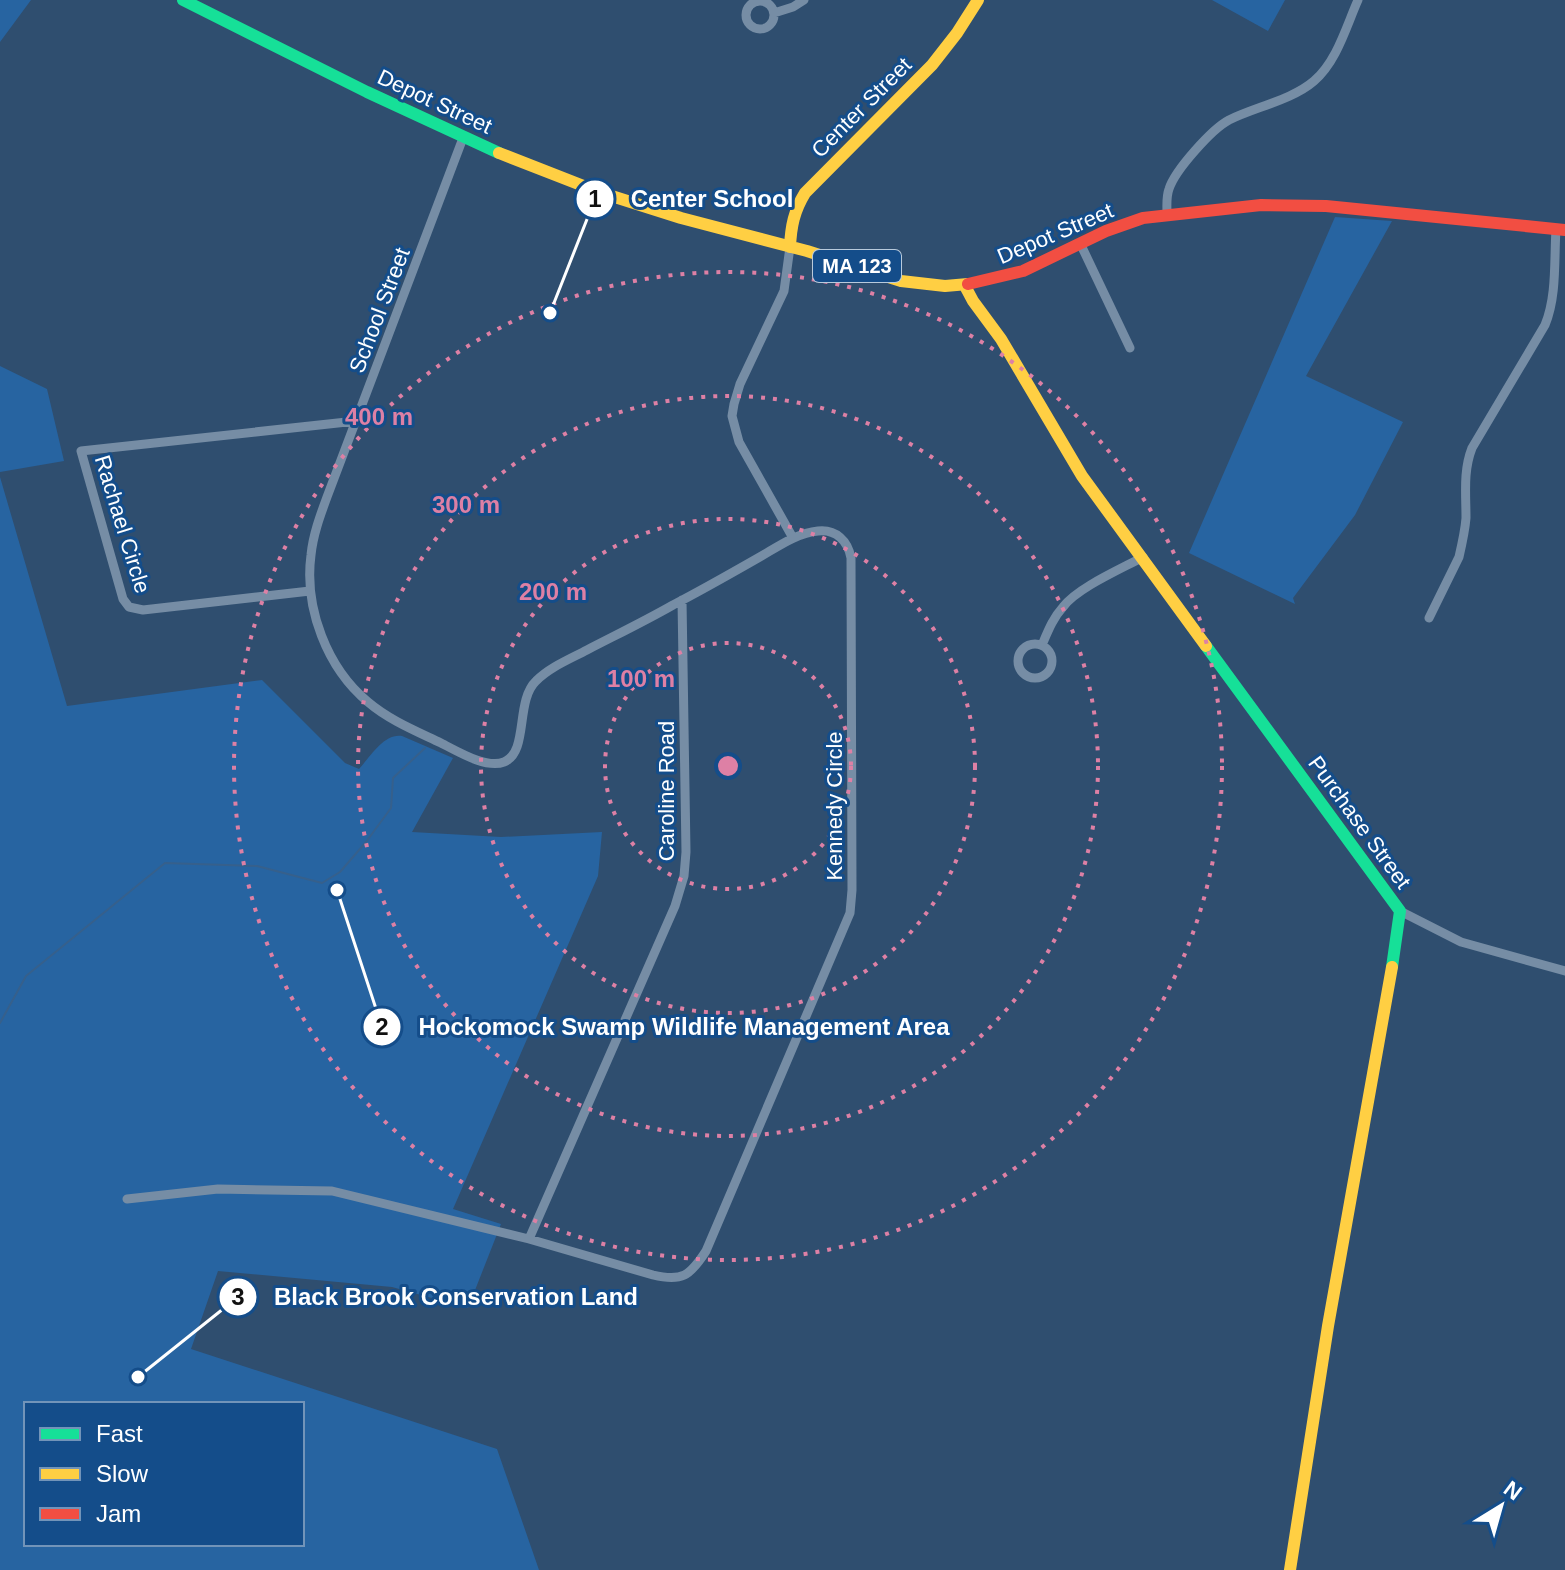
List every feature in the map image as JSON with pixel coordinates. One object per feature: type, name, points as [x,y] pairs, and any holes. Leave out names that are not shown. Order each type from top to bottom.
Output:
[{"type":"main road","name":"Depot Street","points":[[183,0],[463,138],[611,196],[901,281],[935,286],[986,282],[1023,271],[1120,225],[1143,218],[1261,205],[1302,205],[1560,230]]},
{"type":"main road","name":"Center Street","points":[[790,247],[793,213],[805,193],[932,65],[978,0]]},
{"type":"main road","name":"Purchase Street","points":[[965,286],[1001,339],[1082,476],[1400,911],[1326,1338],[1290,1570]]},
{"type":"street","points":[[774,13],[804,0]]},
{"type":"street","points":[[1167,214],[1168,193],[1177,171],[1220,126],[1311,84],[1321,74],[1358,0]]},
{"type":"street","name":"School Street","points":[[463,138],[314,536],[310,591],[321,634],[331,655],[367,701],[407,727],[477,760],[497,763],[508,759]]},
{"type":"street","points":[[1429,618],[1462,546],[1466,521],[1466,469],[1472,448],[1549,315],[1560,230]]},
{"type":"street","points":[[1080,243],[1130,348]]},
{"type":"street","points":[[790,247],[784,291],[740,384],[732,416],[739,442],[793,538]]},
{"type":"street","name":"Rachael Circle","points":[[310,591],[143,610],[129,607],[123,599],[81,451],[356,421]]},
{"type":"street","name":"Kennedy Circle","points":[[127,1199],[218,1189],[332,1191],[529,1239],[669,1279],[682,1277],[691,1271],[706,1251],[850,913],[851,558],[846,543],[831,532],[812,532],[793,538],[557,666],[538,679],[527,692],[521,735],[508,759]]},
{"type":"street","points":[[1042,645],[1053,621],[1071,598],[1143,557]]},
{"type":"street","name":"Caroline Road","points":[[529,1239],[682,884],[686,852],[682,600]]},
{"type":"street","points":[[1400,911],[1461,942],[1565,971]]},
{"type":"shaded area","points":[[0,0],[31,0],[0,42]]},
{"type":"shaded area","points":[[1212,0],[1285,0],[1268,31]]},
{"type":"shaded area","points":[[1335,217],[1392,221],[1306,376],[1403,422],[1355,515],[1293,598],[1295,604],[1189,553]]},
{"type":"shaded area","points":[[0,366],[47,389],[64,461],[0,472]]},
{"type":"shaded area","points":[[0,477],[67,706],[262,680],[345,763],[359,769],[378,747],[395,736],[402,736],[453,758],[412,832],[501,837],[602,832],[598,876],[453,1209],[501,1224],[468,1308],[392,1287],[218,1271],[191,1349],[497,1449],[539,1570],[0,1570]]},
{"type":"waterway","points":[[0,1023],[26,976],[165,863],[257,866],[322,883],[340,872],[391,808],[393,778],[425,748]]},
{"type":"traffic: fast","points":[[183,0],[367,92],[499,153]]},
{"type":"traffic: fast","points":[[1206,646],[1400,911],[1392,967]]},
{"type":"traffic: slow","points":[[790,247],[794,219],[805,193],[932,65],[978,0]]},
{"type":"traffic: slow","points":[[499,153],[599,192],[901,281],[945,286],[968,284]]},
{"type":"traffic: slow","points":[[965,286],[1001,339],[1082,476],[1206,646]]},
{"type":"traffic: slow","points":[[1290,1570],[1328,1326],[1392,967]]},
{"type":"traffic: jam","points":[[968,284],[1023,271],[1106,231],[1143,218],[1261,205],[1326,206],[1565,230]]},
{"type":"place","name":"Center School","points":[[550,313]]},
{"type":"place","name":"Hockomock Swamp Wildlife Management Area","points":[[337,890]]},
{"type":"place","name":"Black Brook Conservation Land","points":[[138,1377]]}]
